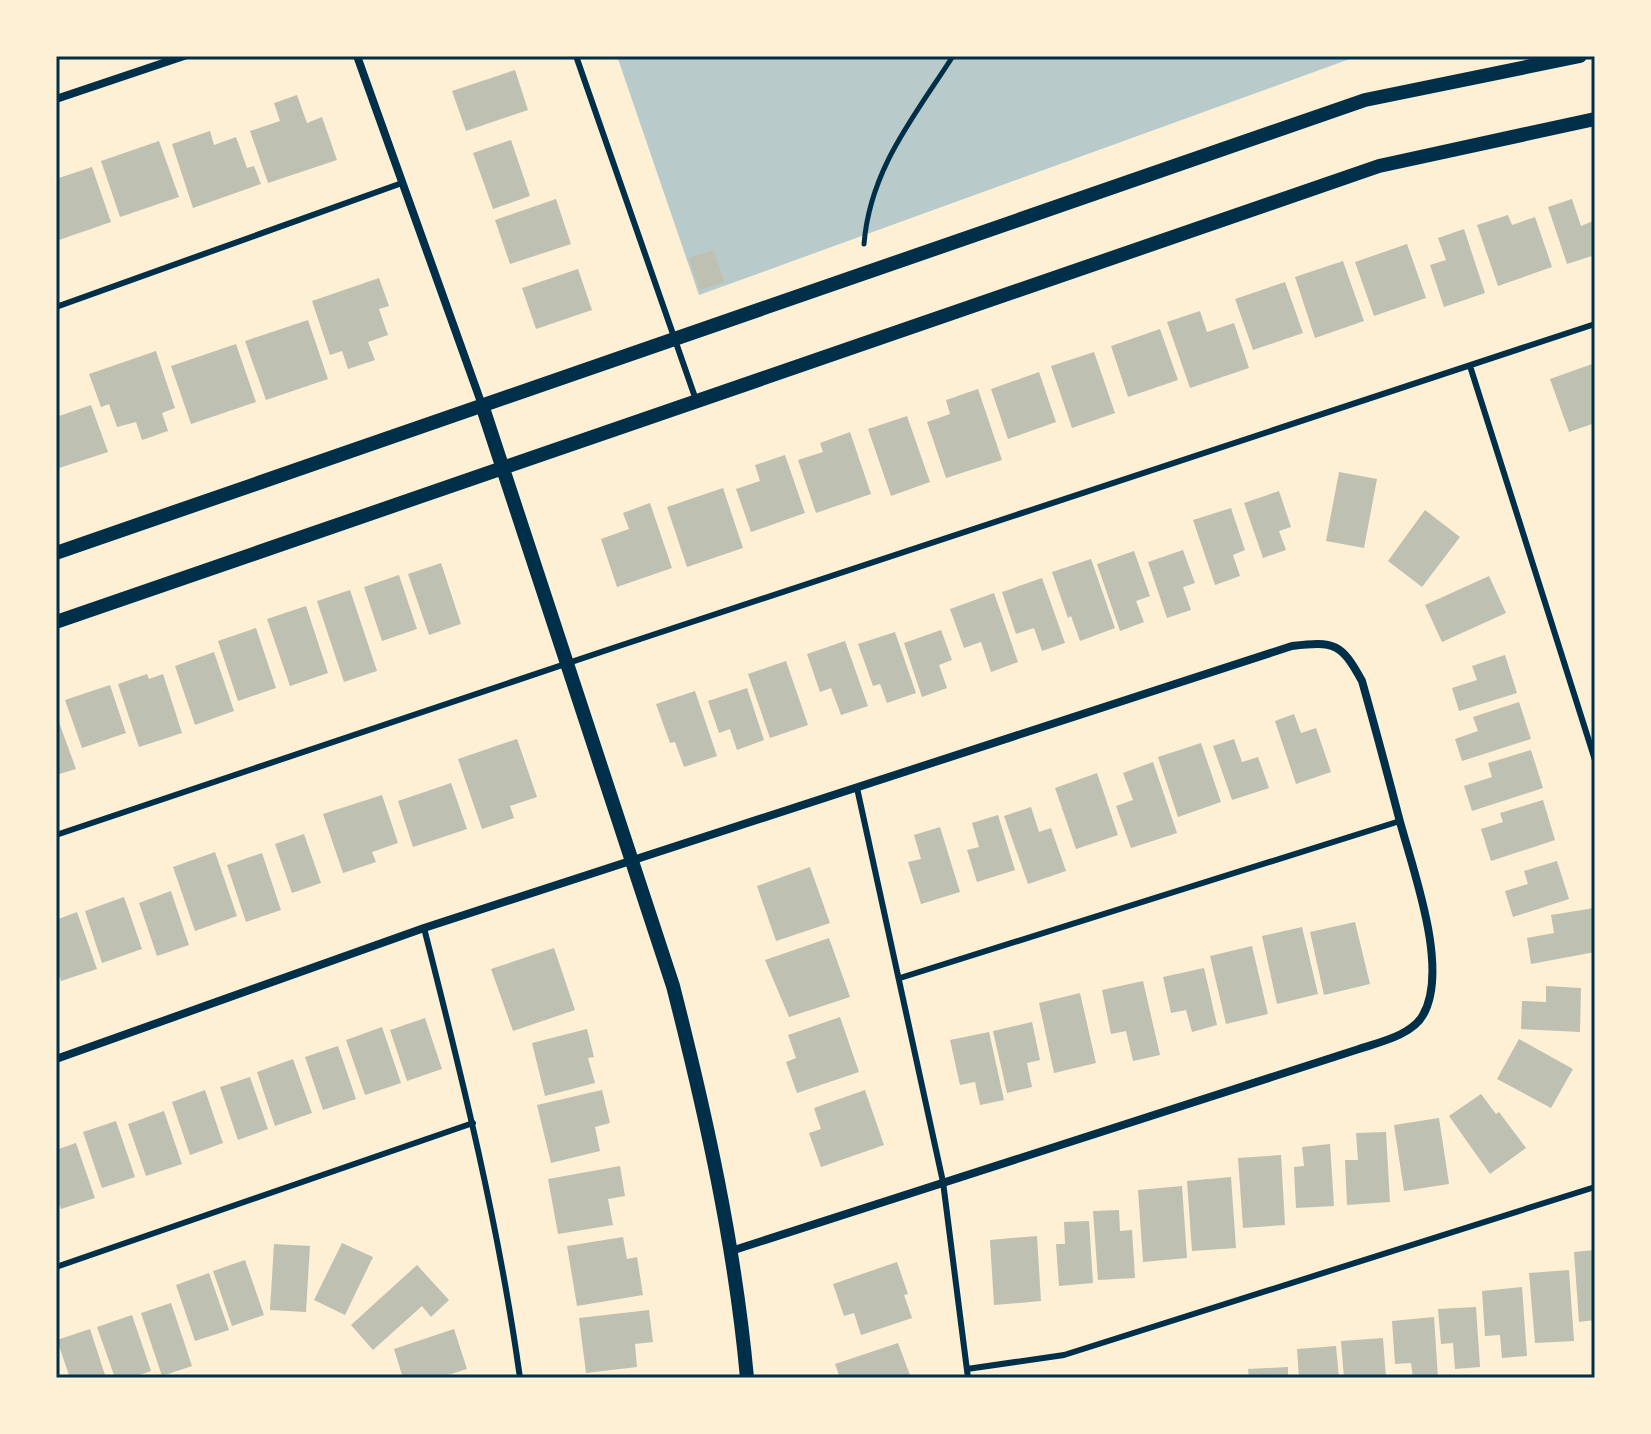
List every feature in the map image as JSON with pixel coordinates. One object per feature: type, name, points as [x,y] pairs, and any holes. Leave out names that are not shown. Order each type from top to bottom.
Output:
[{"type":"street","points":[[56,99],[184,56]]},
{"type":"street","points":[[357,56],[482,405],[673,986],[731,1251],[742,1317],[747,1378]]},
{"type":"street","points":[[56,553],[1365,100],[1580,56]]},
{"type":"street","points":[[56,622],[1379,166],[1595,119]]},
{"type":"street","points":[[56,1059],[424,928],[1292,646],[1323,642],[1347,653],[1362,681],[1418,880],[1431,952],[1433,990],[1422,1018],[1398,1036],[731,1251]]},
{"type":"lane","points":[[576,56],[696,400]]},
{"type":"lane","points":[[56,307],[402,183]]},
{"type":"lane","points":[[56,835],[1595,324]]},
{"type":"lane","points":[[1470,366],[1595,760]]},
{"type":"lane","points":[[857,788],[943,1182],[968,1378]]},
{"type":"lane","points":[[900,978],[1400,821]]},
{"type":"lane","points":[[424,928],[473,1123],[509,1295],[520,1378]]},
{"type":"lane","points":[[56,1267],[473,1123]]},
{"type":"lane","points":[[967,1369],[1064,1355],[1595,1187]]},
{"type":"path","points":[[864,244],[866,218],[886,160],[953,56]]},
{"type":"shaded area","points":[[617,56],[1358,56],[699,295]]},
{"type":"building","points":[[515,70],[528,110],[466,131],[452,91]]},
{"type":"building","points":[[297,95],[307,123],[322,117],[337,160],[268,183],[250,131],[280,121],[274,103]]},
{"type":"building","points":[[210,131],[214,145],[236,137],[247,168],[254,166],[261,184],[193,208],[172,144]]},
{"type":"building","points":[[511,140],[530,196],[493,209],[473,153]]},
{"type":"building","points":[[159,141],[179,197],[120,217],[101,161]]},
{"type":"building","points":[[92,167],[111,222],[56,241],[56,179]]},
{"type":"building","points":[[556,199],[571,244],[510,264],[495,220]]},
{"type":"building","points":[[1572,199],[1581,226],[1593,221],[1595,255],[1567,264],[1548,207]]},
{"type":"building","points":[[1508,215],[1512,225],[1535,217],[1552,267],[1498,286],[1477,225]]},
{"type":"building","points":[[1464,229],[1485,293],[1444,307],[1430,265],[1446,260],[1438,238]]},
{"type":"building","points":[[1407,244],[1426,298],[1374,316],[1355,262]]},
{"type":"building","points":[[714,250],[724,282],[700,290],[689,258]]},
{"type":"building","points":[[1343,261],[1364,321],[1315,338],[1295,277]]},
{"type":"building","points":[[578,269],[592,310],[536,329],[522,288]]},
{"type":"building","points":[[379,278],[389,306],[379,309],[388,335],[368,342],[375,360],[348,369],[342,351],[330,355],[312,301]]},
{"type":"building","points":[[1285,282],[1303,333],[1253,350],[1235,299]]},
{"type":"building","points":[[1200,311],[1207,332],[1234,323],[1249,368],[1190,388],[1167,322]]},
{"type":"building","points":[[308,320],[328,379],[266,400],[245,341]]},
{"type":"building","points":[[1160,329],[1178,380],[1128,397],[1111,346]]},
{"type":"building","points":[[236,344],[256,402],[191,424],[171,366]]},
{"type":"building","points":[[156,351],[175,408],[162,413],[168,431],[142,440],[136,422],[117,427],[109,404],[101,407],[89,374]]},
{"type":"building","points":[[1094,352],[1115,413],[1072,428],[1051,366]]},
{"type":"building","points":[[1595,363],[1595,423],[1569,432],[1550,379]]},
{"type":"building","points":[[1039,372],[1056,422],[1008,439],[991,389]]},
{"type":"building","points":[[978,389],[1002,460],[946,478],[927,422],[950,414],[946,400]]},
{"type":"building","points":[[91,405],[108,452],[56,469],[56,417]]},
{"type":"building","points":[[907,416],[930,482],[891,496],[868,429]]},
{"type":"building","points":[[850,432],[871,494],[816,513],[798,460],[823,452],[820,443]]},
{"type":"building","points":[[785,455],[805,513],[751,532],[736,489],[760,481],[755,465]]},
{"type":"building","points":[[1339,472],[1377,479],[1364,548],[1326,541]]},
{"type":"building","points":[[723,488],[743,548],[687,567],[667,507]]},
{"type":"building","points":[[1279,491],[1291,527],[1279,531],[1286,550],[1263,558],[1244,503]]},
{"type":"building","points":[[650,503],[672,568],[617,587],[601,539],[629,529],[623,513]]},
{"type":"building","points":[[1231,508],[1245,550],[1233,555],[1240,576],[1215,585],[1193,520]]},
{"type":"building","points":[[1425,510],[1460,537],[1422,587],[1388,561]]},
{"type":"building","points":[[1183,550],[1195,583],[1183,587],[1191,610],[1167,618],[1148,562]]},
{"type":"building","points":[[1134,551],[1150,596],[1136,601],[1144,622],[1120,631],[1097,564]]},
{"type":"building","points":[[1091,559],[1115,628],[1080,641],[1071,616],[1068,618],[1052,572]]},
{"type":"building","points":[[441,563],[461,624],[429,635],[408,574]]},
{"type":"building","points":[[399,575],[417,629],[382,641],[364,587]]},
{"type":"building","points":[[1489,576],[1506,613],[1442,642],[1425,605]]},
{"type":"building","points":[[1042,578],[1065,643],[1042,651],[1034,628],[1016,634],[1002,592]]},
{"type":"building","points":[[350,590],[377,671],[344,682],[317,601]]},
{"type":"building","points":[[994,593],[1018,662],[991,672],[981,642],[964,648],[950,609]]},
{"type":"building","points":[[306,606],[328,673],[290,686],[267,619]]},
{"type":"building","points":[[256,628],[276,688],[238,701],[218,641]]},
{"type":"building","points":[[941,630],[952,660],[939,665],[947,688],[922,697],[904,643]]},
{"type":"building","points":[[895,632],[916,693],[887,703],[880,684],[873,686],[858,644]]},
{"type":"building","points":[[845,641],[868,706],[841,715],[831,688],[820,692],[807,654]]},
{"type":"building","points":[[214,652],[234,711],[195,725],[175,666]]},
{"type":"building","points":[[1505,655],[1517,693],[1459,711],[1452,688],[1477,680],[1472,666]]},
{"type":"building","points":[[786,661],[808,725],[770,738],[748,674]]},
{"type":"building","points":[[147,674],[149,679],[163,674],[182,733],[139,747],[118,684]]},
{"type":"building","points":[[110,685],[126,733],[82,748],[65,700]]},
{"type":"building","points":[[747,688],[764,740],[737,750],[730,729],[719,733],[708,701]]},
{"type":"building","points":[[695,691],[717,756],[684,767],[675,742],[670,743],[656,704]]},
{"type":"building","points":[[1519,702],[1531,739],[1462,761],[1455,739],[1478,731],[1473,717]]},
{"type":"building","points":[[56,714],[76,769],[56,775]]},
{"type":"building","points":[[1294,714],[1301,733],[1316,728],[1331,772],[1296,784],[1275,721]]},
{"type":"building","points":[[517,739],[537,797],[510,806],[514,818],[482,829],[458,759]]},
{"type":"building","points":[[1234,739],[1242,762],[1258,757],[1269,788],[1232,800],[1213,746]]},
{"type":"building","points":[[1201,743],[1221,802],[1178,817],[1158,757]]},
{"type":"building","points":[[1531,750],[1543,788],[1472,811],[1464,786],[1492,777],[1488,763]]},
{"type":"building","points":[[1153,762],[1177,833],[1131,848],[1116,806],[1133,800],[1123,773]]},
{"type":"building","points":[[1097,773],[1118,835],[1076,849],[1055,788]]},
{"type":"building","points":[[451,783],[467,829],[413,847],[398,801]]},
{"type":"building","points":[[382,795],[398,843],[372,852],[376,862],[343,873],[323,814]]},
{"type":"building","points":[[1543,800],[1555,840],[1491,861],[1481,829],[1503,822],[1500,813]]},
{"type":"building","points":[[1031,807],[1039,832],[1051,828],[1066,871],[1028,884],[1004,816]]},
{"type":"building","points":[[998,815],[1015,870],[977,882],[967,850],[979,847],[972,823]]},
{"type":"building","points":[[940,827],[960,892],[921,904],[908,862],[921,859],[914,835]]},
{"type":"building","points":[[304,834],[321,883],[292,893],[275,844]]},
{"type":"building","points":[[215,852],[237,916],[195,931],[173,867]]},
{"type":"building","points":[[262,853],[281,910],[246,922],[227,865]]},
{"type":"building","points":[[1557,861],[1569,899],[1513,917],[1505,891],[1528,884],[1524,871]]},
{"type":"building","points":[[810,867],[830,923],[776,941],[757,886]]},
{"type":"building","points":[[171,891],[189,945],[157,956],[139,903]]},
{"type":"building","points":[[124,897],[142,949],[102,963],[85,911]]},
{"type":"building","points":[[1594,908],[1595,952],[1531,964],[1527,938],[1554,933],[1551,915]]},
{"type":"building","points":[[77,912],[97,969],[61,981],[56,967],[56,920]]},
{"type":"building","points":[[1355,922],[1370,984],[1324,995],[1310,932]]},
{"type":"building","points":[[1302,927],[1318,994],[1277,1004],[1262,936]]},
{"type":"building","points":[[829,938],[850,997],[789,1017],[765,960]]},
{"type":"building","points":[[1252,946],[1268,1014],[1226,1024],[1210,956]]},
{"type":"building","points":[[554,948],[575,1010],[513,1031],[491,969]]},
{"type":"building","points":[[1204,968],[1217,1025],[1192,1032],[1186,1010],[1171,1013],[1163,977]]},
{"type":"building","points":[[1143,981],[1160,1055],[1133,1061],[1126,1031],[1111,1034],[1102,990]]},
{"type":"building","points":[[1546,986],[1581,988],[1580,1032],[1521,1029],[1522,1001],[1546,1002]]},
{"type":"building","points":[[1080,993],[1096,1063],[1054,1073],[1039,1003]]},
{"type":"building","points":[[840,1017],[859,1072],[797,1093],[786,1062],[796,1058],[788,1035]]},
{"type":"building","points":[[425,1018],[442,1069],[407,1081],[390,1030]]},
{"type":"building","points":[[1032,1022],[1040,1060],[1027,1063],[1032,1087],[1007,1093],[993,1031]]},
{"type":"building","points":[[382,1027],[401,1083],[365,1095],[346,1040]]},
{"type":"building","points":[[587,1029],[594,1057],[588,1058],[595,1083],[545,1096],[532,1043]]},
{"type":"building","points":[[989,1032],[1004,1100],[980,1105],[975,1082],[960,1085],[950,1040]]},
{"type":"building","points":[[1519,1039],[1573,1069],[1551,1108],[1497,1079]]},
{"type":"building","points":[[338,1046],[356,1099],[323,1110],[305,1057]]},
{"type":"building","points":[[293,1059],[312,1113],[275,1126],[257,1072]]},
{"type":"building","points":[[250,1077],[268,1129],[238,1140],[220,1087]]},
{"type":"building","points":[[205,1090],[223,1143],[190,1155],[172,1102]]},
{"type":"building","points":[[602,1090],[610,1123],[595,1127],[600,1151],[551,1163],[537,1105]]},
{"type":"building","points":[[865,1090],[884,1145],[821,1167],[809,1133],[821,1129],[814,1108]]},
{"type":"building","points":[[1481,1094],[1526,1148],[1490,1174],[1449,1116]]},
{"type":"building","points":[[164,1111],[182,1164],[146,1176],[128,1124]]},
{"type":"building","points":[[1439,1118],[1449,1184],[1404,1191],[1394,1125]]},
{"type":"building","points":[[116,1121],[135,1177],[102,1188],[83,1132]]},
{"type":"building","points":[[1386,1132],[1390,1202],[1347,1205],[1345,1160],[1358,1160],[1356,1133]]},
{"type":"building","points":[[76,1143],[95,1198],[61,1209],[56,1195],[56,1150]]},
{"type":"building","points":[[1330,1144],[1334,1206],[1296,1208],[1294,1167],[1304,1166],[1302,1147]]},
{"type":"building","points":[[1281,1155],[1285,1225],[1243,1228],[1238,1158]]},
{"type":"building","points":[[620,1166],[625,1196],[608,1199],[613,1225],[558,1234],[548,1179]]},
{"type":"building","points":[[1231,1177],[1236,1248],[1192,1251],[1187,1181]]},
{"type":"building","points":[[1182,1186],[1187,1258],[1143,1262],[1138,1190]]},
{"type":"building","points":[[1119,1210],[1120,1231],[1132,1230],[1135,1278],[1098,1280],[1093,1211]]},
{"type":"building","points":[[1089,1221],[1093,1283],[1059,1286],[1056,1244],[1065,1244],[1064,1222]]},
{"type":"building","points":[[1037,1236],[1041,1301],[994,1305],[990,1240]]},
{"type":"building","points":[[623,1237],[627,1259],[637,1257],[643,1295],[577,1306],[567,1246]]},
{"type":"building","points":[[342,1243],[373,1257],[345,1315],[314,1300]]},
{"type":"building","points":[[274,1244],[310,1246],[306,1312],[270,1310]]},
{"type":"building","points":[[1595,1250],[1595,1320],[1579,1322],[1574,1252]]},
{"type":"building","points":[[245,1260],[264,1315],[232,1326],[213,1271]]},
{"type":"building","points":[[897,1262],[912,1318],[861,1335],[854,1313],[844,1316],[833,1284]]},
{"type":"building","points":[[417,1265],[449,1300],[431,1317],[422,1306],[373,1350],[351,1325]]},
{"type":"building","points":[[1569,1270],[1574,1341],[1535,1343],[1529,1273]]},
{"type":"building","points":[[209,1273],[229,1330],[195,1341],[176,1285]]},
{"type":"building","points":[[1522,1287],[1527,1356],[1502,1358],[1500,1335],[1485,1336],[1482,1291]]},
{"type":"building","points":[[171,1303],[192,1366],[162,1376],[141,1313]]},
{"type":"building","points":[[1476,1307],[1480,1367],[1455,1369],[1453,1343],[1441,1344],[1438,1309]]},
{"type":"building","points":[[649,1310],[653,1342],[635,1344],[637,1367],[586,1373],[579,1318]]},
{"type":"building","points":[[132,1315],[151,1371],[131,1378],[115,1378],[97,1327]]},
{"type":"building","points":[[1434,1317],[1438,1378],[1413,1378],[1411,1363],[1395,1364],[1392,1321]]},
{"type":"building","points":[[90,1329],[106,1378],[70,1378],[57,1340]]},
{"type":"building","points":[[454,1329],[467,1369],[438,1378],[403,1378],[394,1349]]},
{"type":"building","points":[[1383,1338],[1386,1378],[1344,1378],[1341,1341]]},
{"type":"building","points":[[898,1343],[910,1375],[907,1378],[840,1378],[835,1364]]},
{"type":"building","points":[[1336,1346],[1339,1378],[1299,1378],[1297,1349]]},
{"type":"building","points":[[1288,1367],[1288,1378],[1249,1378],[1248,1369]]}]
